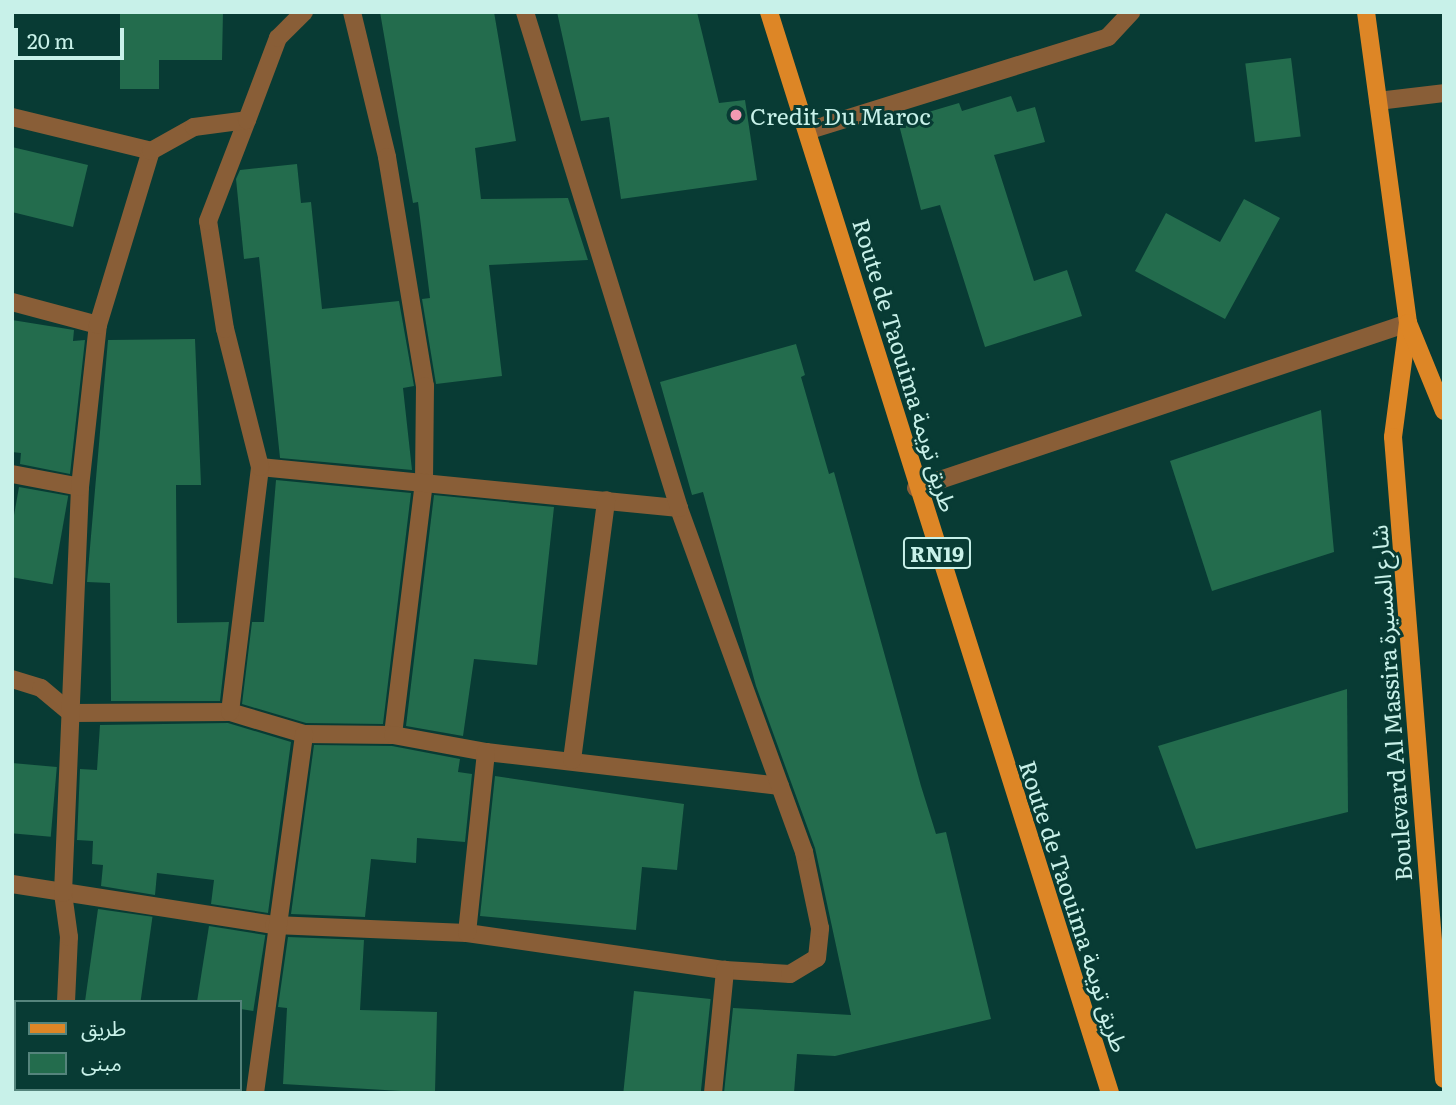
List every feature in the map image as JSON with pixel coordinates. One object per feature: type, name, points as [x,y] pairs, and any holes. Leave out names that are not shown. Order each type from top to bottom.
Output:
[{"type":"main road","name":"Route de Taouima طريق تويمة","points":[[769,12],[810,130],[916,488],[1110,1093]]},
{"type":"main road","name":"Boulevard Al Massira شارع المسيرة","points":[[1366,12],[1408,323],[1444,411]]},
{"type":"main road","name":"Boulevard Al Massira شارع المسيرة","points":[[1408,323],[1393,437],[1444,1079]]},
{"type":"street","points":[[230,712],[260,467],[225,329],[208,220],[278,38],[304,12]]},
{"type":"street","points":[[352,12],[387,157],[425,386],[424,482],[393,735]]},
{"type":"street","points":[[12,884],[274,925],[467,933],[725,970],[790,974],[817,958],[820,928],[815,888],[679,508],[525,12]]},
{"type":"street","points":[[810,130],[1108,37],[1130,12]]},
{"type":"street","points":[[1378,101],[1444,93]]},
{"type":"street","points":[[12,117],[151,151],[194,127],[247,120]]},
{"type":"street","points":[[66,1000],[69,937],[63,893],[80,487],[98,325],[151,151]]},
{"type":"street","points":[[12,302],[98,325]]},
{"type":"street","points":[[916,488],[1408,323]]},
{"type":"street","points":[[260,467],[679,508]]},
{"type":"street","points":[[12,474],[80,487]]},
{"type":"street","points":[[572,760],[606,500]]},
{"type":"street","points":[[12,679],[41,688],[71,713],[230,712],[304,734],[393,735],[486,752],[780,786]]},
{"type":"street","points":[[255,1093],[274,925],[304,734]]},
{"type":"street","points":[[467,933],[486,752]]},
{"type":"street","points":[[713,1093],[725,970]]},
{"type":"building","points":[[120,12],[223,12],[222,60],[159,60],[159,89],[120,89]]},
{"type":"building","points":[[380,12],[494,12],[516,141],[475,148],[481,199],[568,198],[588,260],[489,265],[502,376],[436,384],[422,299],[430,298],[418,202],[413,203]]},
{"type":"building","points":[[557,12],[697,12],[719,103],[745,100],[757,180],[621,199],[609,117],[581,121]]},
{"type":"building","points":[[1291,58],[1301,136],[1255,142],[1245,64]]},
{"type":"building","points":[[1011,96],[1017,112],[1035,107],[1045,142],[994,155],[1034,281],[1067,270],[1082,316],[985,347],[940,205],[921,210],[898,121],[959,103],[962,111]]},
{"type":"building","points":[[12,147],[88,165],[73,227],[12,212]]},
{"type":"building","points":[[297,164],[301,203],[311,202],[322,309],[399,301],[414,386],[403,388],[412,470],[280,458],[259,257],[244,259],[236,179],[240,170]]},
{"type":"building","points":[[1244,199],[1280,218],[1225,319],[1135,271],[1166,213],[1220,242]]},
{"type":"building","points":[[12,320],[74,330],[73,341],[85,340],[70,474],[20,464],[21,453],[12,452]]},
{"type":"building","points":[[195,339],[201,485],[176,485],[177,623],[229,622],[220,701],[111,701],[110,583],[87,582],[108,340]]},
{"type":"building","points":[[796,344],[805,375],[801,377],[829,474],[834,472],[921,786],[936,834],[946,832],[991,1019],[835,1056],[797,1054],[794,1093],[724,1093],[733,1008],[851,1015],[815,848],[756,686],[703,492],[692,495],[660,382]]},
{"type":"building","points":[[1321,410],[1334,552],[1212,591],[1170,461]]},
{"type":"building","points":[[276,480],[411,493],[383,724],[306,723],[242,704],[252,622],[264,622]]},
{"type":"building","points":[[19,487],[68,496],[53,584],[12,577],[12,527]]},
{"type":"building","points":[[434,495],[554,507],[537,665],[474,659],[463,736],[406,726]]},
{"type":"building","points":[[1347,689],[1348,812],[1196,849],[1158,746]]},
{"type":"building","points":[[228,723],[291,742],[268,913],[211,904],[214,880],[157,873],[155,895],[101,886],[103,865],[92,864],[93,841],[77,840],[80,769],[97,770],[100,725]]},
{"type":"building","points":[[314,745],[392,746],[460,759],[458,772],[472,774],[465,842],[417,838],[416,863],[371,859],[365,917],[291,914]]},
{"type":"building","points":[[12,763],[57,767],[51,837],[12,833]]},
{"type":"building","points":[[495,776],[684,804],[677,870],[642,867],[636,930],[480,916]]},
{"type":"building","points":[[98,909],[152,917],[141,1000],[85,1000]]},
{"type":"building","points":[[209,926],[265,935],[253,1011],[242,1009],[242,1000],[197,1000]]},
{"type":"building","points":[[288,937],[364,940],[360,1010],[437,1012],[435,1093],[283,1084],[287,1008],[278,1007]]},
{"type":"building","points":[[634,991],[711,999],[701,1093],[623,1093]]},
{"type":"place","name":"Credit Du Maroc","points":[[736,115]]}]
